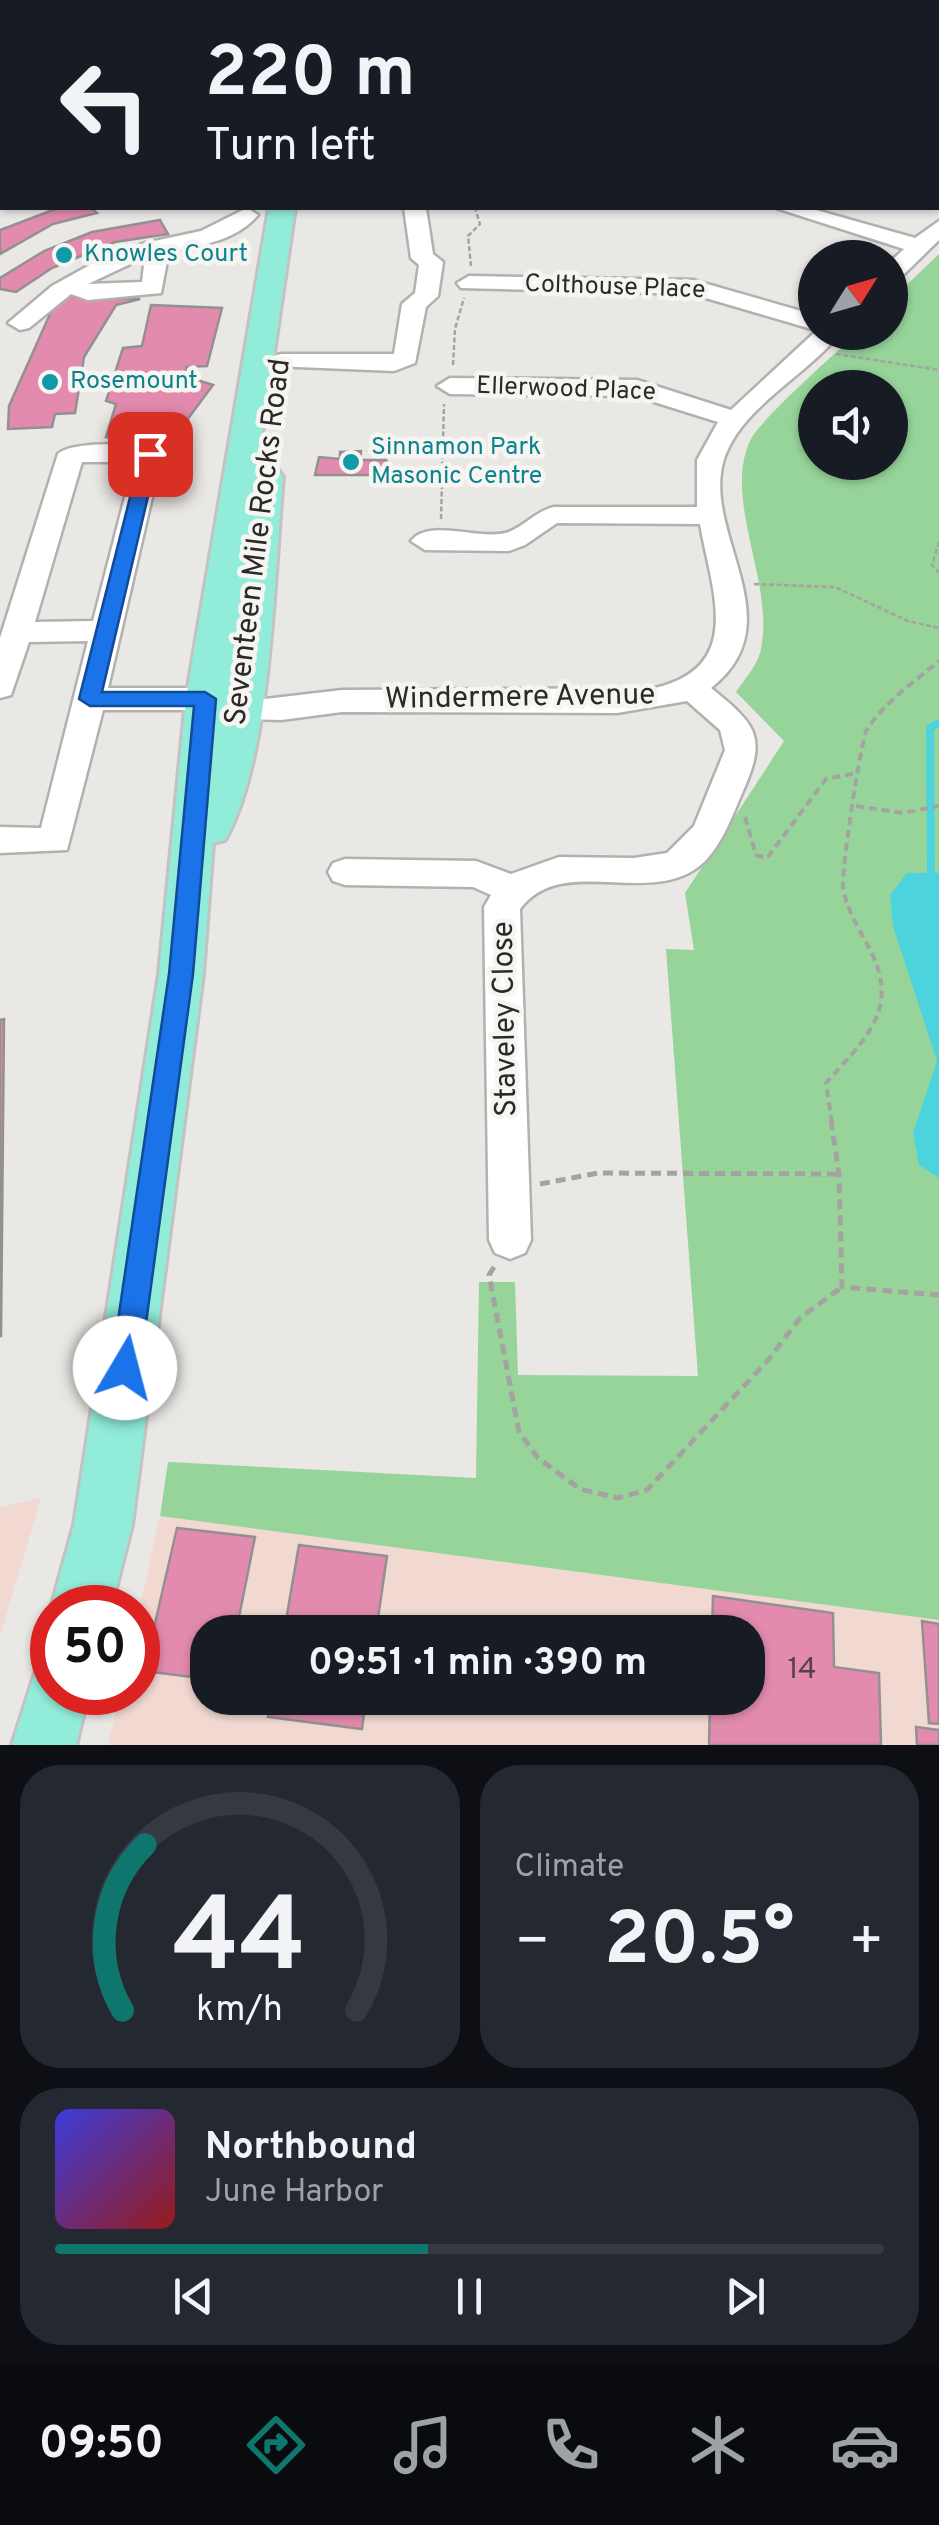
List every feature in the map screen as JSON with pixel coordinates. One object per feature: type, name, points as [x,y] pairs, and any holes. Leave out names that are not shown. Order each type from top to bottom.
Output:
[{"type":"main road","name":"Seventeen Mile Rocks Road","points":[[87,1585],[103,1526],[181,974],[195,805],[228,699],[282,361],[277,210]]},
{"type":"main road","name":"Seventeen Mile Rocks Road","points":[[189,870],[222,806],[228,699],[277,210]]},
{"type":"main road","points":[[44,1745],[52,1715]]},
{"type":"street","points":[[20,323],[71,285],[158,248],[210,238],[277,210]]},
{"type":"street","points":[[282,361],[394,364],[406,358],[414,304],[426,296],[431,262],[422,258],[414,210]]},
{"type":"street","points":[[794,210],[920,247]]},
{"type":"street","points":[[908,258],[939,228]]},
{"type":"street","points":[[71,285],[88,292],[152,288],[158,248]]},
{"type":"street","name":"Colthouse Place","points":[[469,282],[693,287],[798,318]]},
{"type":"street","name":"Windermere Avenue","points":[[90,699],[228,699],[303,692],[342,701],[630,701],[691,688],[715,671],[730,648],[732,624],[707,458],[715,442],[737,420],[822,350]]},
{"type":"street","name":"Ellerwood Place","points":[[449,386],[637,388],[668,394],[737,420]]},
{"type":"street","points":[[0,688],[71,454],[150,454],[56,840],[0,840]]},
{"type":"street","points":[[432,541],[509,542],[520,538],[540,519],[554,516],[714,516]]},
{"type":"street","points":[[17,632],[106,630]]},
{"type":"street","name":"Staveley Close","points":[[510,1240],[502,907],[512,889],[554,870],[654,868],[678,862],[701,843],[718,810],[742,743],[734,724],[691,688]]},
{"type":"street","points":[[345,872],[476,874],[512,889]]},
{"type":"path","points":[[432,541],[455,329],[469,282],[468,236],[480,224],[476,210]]},
{"type":"path","points":[[858,350],[939,370]]},
{"type":"path","points":[[939,542],[932,565],[939,574]]},
{"type":"path","points":[[726,585],[800,582],[830,586],[859,595],[916,627],[939,628]]},
{"type":"path","points":[[842,1287],[839,1174],[826,1084],[860,1044],[881,1002],[875,955],[856,922],[843,886],[856,806],[856,773],[864,732],[888,704],[939,660]]},
{"type":"path","points":[[718,810],[744,816],[752,828],[750,843],[756,855],[767,858],[781,850],[820,782],[842,771],[856,773]]},
{"type":"path","points":[[856,806],[903,813],[939,806]]},
{"type":"path","points":[[510,1188],[598,1173],[839,1174]]},
{"type":"path","points":[[510,1240],[489,1275],[519,1432],[538,1458],[580,1489],[618,1498],[646,1490],[769,1360],[782,1336],[826,1296],[842,1287],[939,1295]]},
{"type":"shaded area","points":[[41,1498],[0,1636],[0,1507]]},
{"type":"shaded area","points":[[160,1516],[939,1620],[939,1745],[108,1745],[115,1715],[160,1715],[160,1585],[145,1585]]},
{"type":"green space","points":[[939,254],[939,1620],[160,1516],[168,1462],[476,1478],[479,1282],[515,1282],[518,1375],[698,1376],[666,949],[694,950],[685,893],[784,741],[736,692],[758,658],[763,627],[762,600],[745,517],[743,465],[756,431],[798,388],[798,480],[908,480],[908,370],[817,370],[839,350],[908,350],[908,284]]},
{"type":"water","points":[[907,873],[939,873],[939,1178],[919,1165],[913,1133],[937,1061],[893,926],[890,895]]},
{"type":"building","points":[[53,210],[97,213],[53,224],[0,254],[0,230]]},
{"type":"building","name":"Knowles Court","points":[[160,220],[168,234],[115,242],[52,268],[16,292],[0,289],[0,278],[44,251],[92,232]]},
{"type":"building","name":"Rosemount","points":[[58,296],[140,299],[116,305],[84,357],[75,413],[55,414],[52,427],[8,429],[9,406]]},
{"type":"building","points":[[151,305],[222,308],[207,366],[186,367],[188,377],[213,385],[184,424],[155,439],[106,437],[116,404],[106,401],[123,348],[142,346]]},
{"type":"building","name":"Sinnamon Park Masonic Centre","points":[[361,451],[360,460],[386,460],[392,470],[386,470],[386,475],[315,475],[319,457],[340,459],[340,452]]},
{"type":"building","points":[[4,1019],[1,1336],[0,1336],[0,1020]]},
{"type":"building","points":[[177,1528],[255,1537],[239,1615],[190,1615],[190,1677],[160,1673],[160,1602]]},
{"type":"building","points":[[299,1545],[387,1556],[378,1615],[287,1615]]},
{"type":"building","points":[[713,1596],[833,1613],[834,1667],[879,1673],[881,1745],[709,1745],[710,1715],[765,1715],[765,1615],[712,1615]]},
{"type":"building","points":[[922,1621],[939,1624],[939,1724],[929,1723]]},
{"type":"building","points":[[268,1715],[364,1715],[362,1729]]},
{"type":"building","points":[[916,1727],[939,1730],[939,1745],[917,1745]]},
{"type":"waterway","points":[[931,882],[930,728],[939,723]]},
{"type":"place","name":"Knowles Court","points":[[64,255]]},
{"type":"place","name":"Rosemount","points":[[50,382]]},
{"type":"place","name":"Sinnamon Park Masonic Centre","points":[[351,462]]},
{"type":"route","points":[[125,1368],[181,974],[205,699],[90,699],[150,454]]}]
